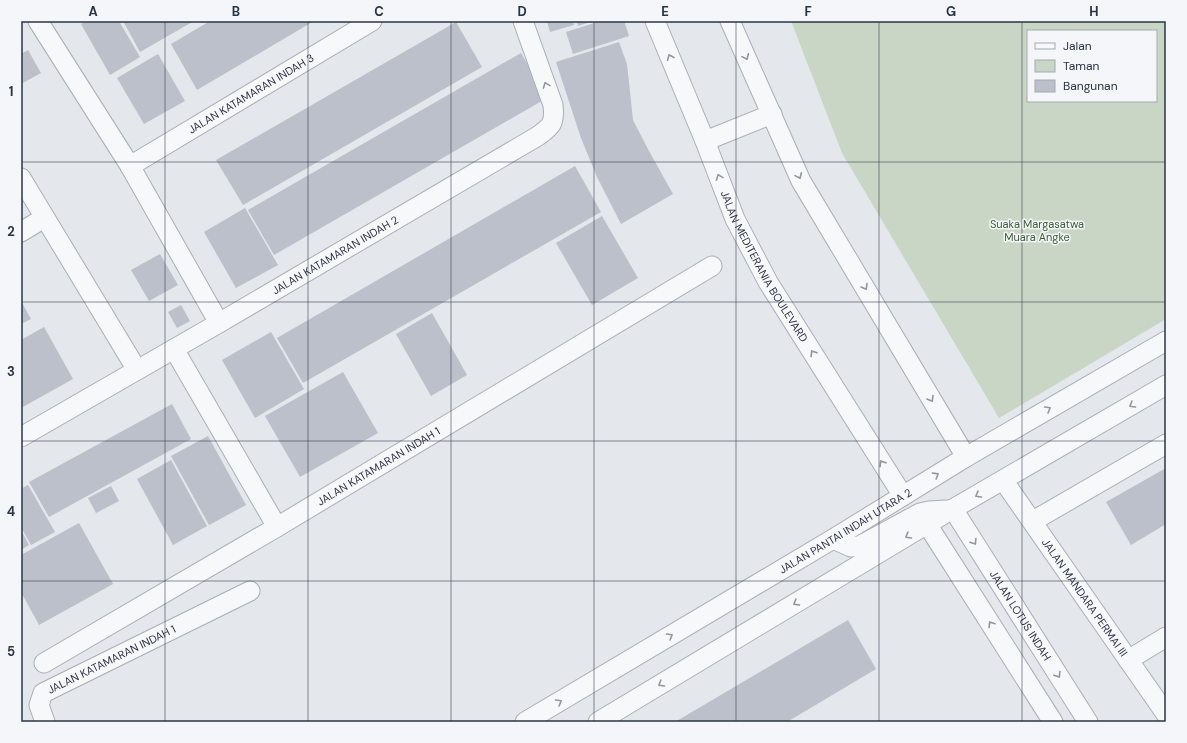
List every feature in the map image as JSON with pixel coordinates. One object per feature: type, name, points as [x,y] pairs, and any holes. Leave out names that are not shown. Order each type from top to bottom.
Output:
[{"type":"street","points":[[21,24],[25,21]]},
{"type":"street","points":[[38,21],[130,166],[219,323]]},
{"type":"street","name":"JALAN KATAMARAN INDAH 3","points":[[130,166],[372,21]]},
{"type":"street","name":"JALAN KATAMARAN INDAH 2","points":[[21,437],[219,323],[538,136],[549,128],[553,122],[554,116],[553,104],[523,21]]},
{"type":"street","name":"JALAN MEDITERANIA BOULEVARD","points":[[655,21],[705,141],[735,219],[768,282],[903,496]]},
{"type":"street","points":[[730,21],[801,181],[966,456]]},
{"type":"street","points":[[705,141],[772,114]]},
{"type":"street","points":[[21,178],[137,370]]},
{"type":"street","points":[[21,232],[44,218]]},
{"type":"street","name":"JALAN KATAMARAN INDAH 1","points":[[44,663],[277,527],[712,266]]},
{"type":"street","name":"JALAN PANTAI INDAH UTARA 2","points":[[525,722],[833,539],[966,456],[1166,341]]},
{"type":"street","points":[[174,349],[277,527]]},
{"type":"street","points":[[598,722],[927,524],[1166,385]]},
{"type":"street","points":[[1033,521],[1166,444]]},
{"type":"street","name":"JALAN MANDARA PERMAI III","points":[[1003,480],[1166,714]]},
{"type":"street","points":[[833,539],[851,547],[859,546],[920,513],[929,510],[953,509]]},
{"type":"street","name":"JALAN LOTUS INDAH","points":[[953,509],[1088,722]]},
{"type":"street","points":[[927,524],[1053,722]]},
{"type":"street","name":"JALAN KATAMARAN INDAH 1","points":[[45,722],[39,705],[43,693],[250,591]]},
{"type":"street","points":[[1128,660],[1166,637]]},
{"type":"green space","name":"Suaka Margasatwa Muara Angke","points":[[791,21],[1166,21],[1166,319],[999,418],[842,153]]},
{"type":"building","points":[[87,21],[119,21],[140,57],[110,75],[81,24]]},
{"type":"building","points":[[123,21],[194,21],[140,52]]},
{"type":"building","points":[[210,21],[314,21],[197,90],[171,44]]},
{"type":"building","points":[[547,21],[573,21],[574,25],[550,32]]},
{"type":"building","points":[[577,21],[593,21],[578,26]]},
{"type":"building","points":[[601,21],[624,21],[629,36],[573,54],[566,32]]},
{"type":"building","points":[[456,22],[482,67],[243,205],[216,160]]},
{"type":"building","points":[[619,42],[627,64],[633,120],[673,194],[621,224],[597,177],[581,138],[556,62]]},
{"type":"building","points":[[28,50],[41,73],[21,84],[21,54]]},
{"type":"building","points":[[521,53],[547,98],[274,255],[248,210]]},
{"type":"building","points":[[158,54],[185,101],[144,124],[117,78]]},
{"type":"building","points":[[575,166],[601,212],[303,383],[277,338]]},
{"type":"building","points":[[245,208],[278,265],[236,288],[204,232]]},
{"type":"building","points":[[602,216],[638,278],[592,305],[556,243]]},
{"type":"building","points":[[160,254],[178,285],[149,301],[131,270]]},
{"type":"building","points":[[21,301],[31,319],[21,324]]},
{"type":"building","points":[[181,305],[190,321],[177,328],[168,312]]},
{"type":"building","points":[[432,313],[467,375],[431,396],[396,334]]},
{"type":"building","points":[[44,327],[73,379],[21,408],[21,340]]},
{"type":"building","points":[[271,332],[304,389],[255,418],[222,360]]},
{"type":"building","points":[[343,372],[378,433],[300,477],[265,416]]},
{"type":"building","points":[[172,404],[191,439],[49,517],[29,482]]},
{"type":"building","points":[[208,436],[246,505],[209,525],[171,456]]},
{"type":"building","points":[[171,460],[207,526],[173,545],[137,479]]},
{"type":"building","points":[[1166,468],[1166,524],[1131,545],[1106,502]]},
{"type":"building","points":[[28,485],[55,532],[31,545],[21,527],[21,489]]},
{"type":"building","points":[[111,486],[119,501],[96,513],[88,498]]},
{"type":"building","points":[[79,523],[113,584],[39,625],[21,592],[21,555]]},
{"type":"building","points":[[21,530],[29,545],[21,550]]},
{"type":"building","points":[[848,620],[876,669],[787,722],[675,722]]}]
